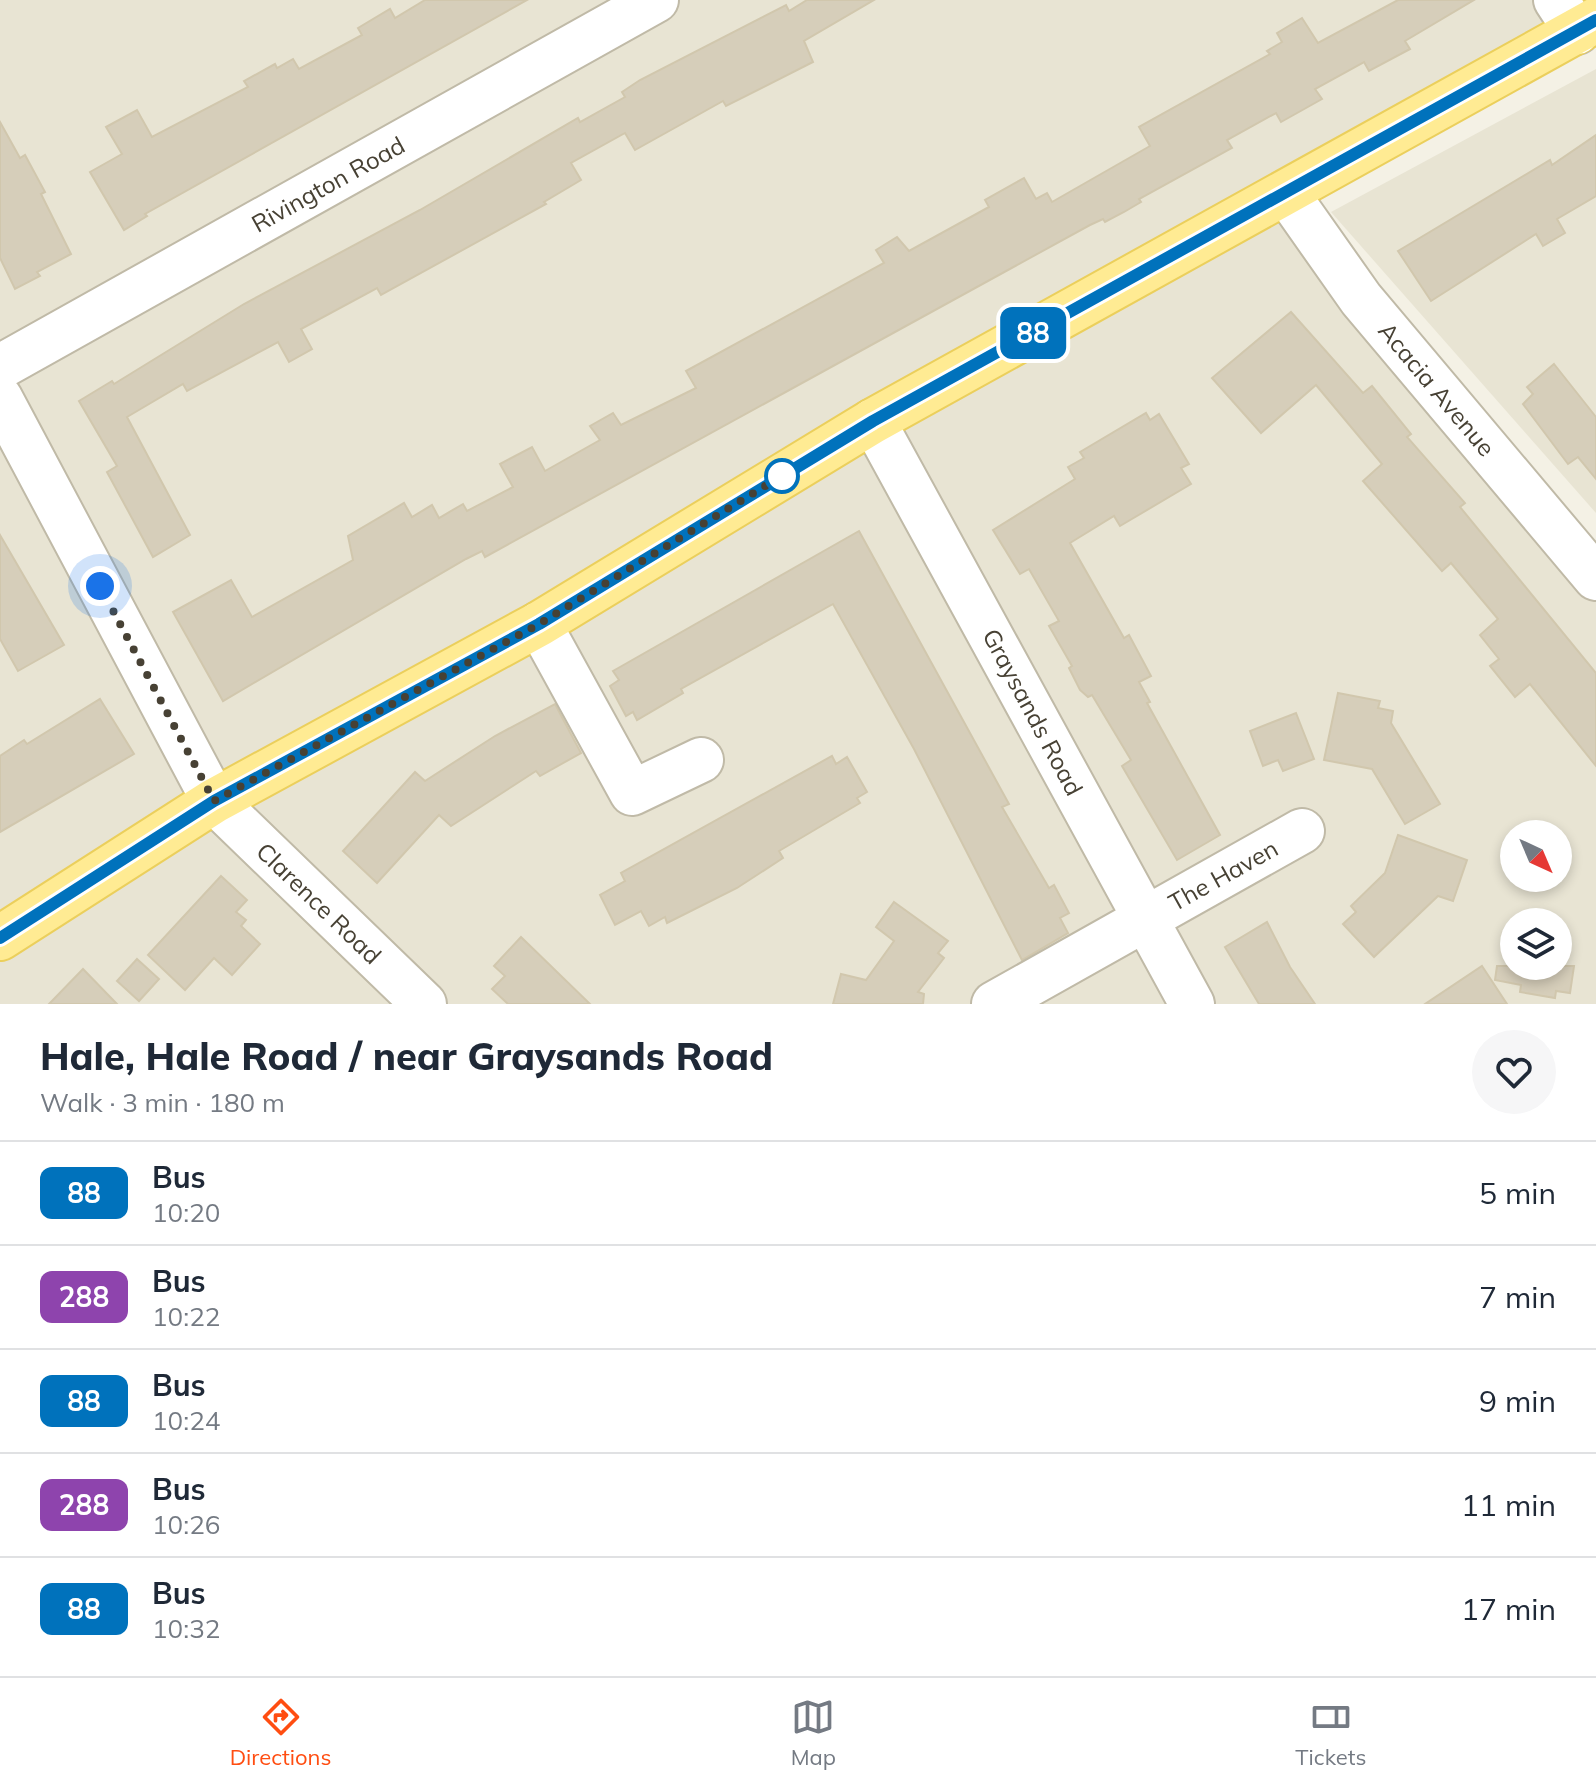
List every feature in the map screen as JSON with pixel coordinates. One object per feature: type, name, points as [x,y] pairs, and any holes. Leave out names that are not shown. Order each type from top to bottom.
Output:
[{"type":"main road","points":[[0,938],[214,801],[539,624],[873,421],[1287,194],[1576,17]]},
{"type":"street","name":"Rivington Road","points":[[0,367],[656,0]]},
{"type":"street","name":"Acacia Avenue","points":[[1287,194],[1361,299],[1596,578]]},
{"type":"street","name":"Clarence Road","points":[[0,398],[214,801],[416,1001]]},
{"type":"street","name":"Graysands Road","points":[[873,421],[1192,1004]]},
{"type":"street","points":[[539,624],[632,793],[701,760]]},
{"type":"street","name":"The Haven","points":[[994,1004],[1302,831]]},
{"type":"shaded area","points":[[0,0],[1577,0],[1287,194],[1596,578],[1596,1004],[0,1004]]},
{"type":"shaded area","points":[[1596,69],[1596,513],[1331,212]]},
{"type":"building","points":[[425,0],[527,0],[145,214],[147,216],[124,230],[90,172],[122,154],[106,127],[137,110],[152,137],[248,87],[244,81],[275,64],[277,68],[293,59],[299,69],[362,35],[358,28],[390,9],[395,18]]},
{"type":"building","points":[[807,0],[874,0],[804,41],[813,62],[726,106],[723,101],[635,150],[625,133],[571,163],[581,180],[544,202],[546,204],[381,295],[377,288],[301,329],[312,349],[289,362],[278,342],[187,391],[183,384],[127,417],[190,535],[153,557],[107,472],[117,466],[79,401],[112,381],[114,384],[244,304],[420,210],[578,118],[580,122],[625,97],[622,92],[640,80],[786,5],[789,11]]},
{"type":"building","points":[[1398,0],[1474,0],[1405,41],[1410,49],[1369,71],[1364,62],[1315,89],[1322,99],[1281,122],[1276,113],[1227,140],[1232,148],[1139,199],[1141,202],[1124,212],[1105,222],[1103,219],[1090,225],[485,557],[482,551],[466,559],[223,701],[173,612],[231,580],[252,617],[353,560],[348,536],[404,503],[412,517],[432,505],[439,518],[463,504],[467,511],[513,487],[500,464],[532,447],[545,471],[600,440],[590,426],[613,413],[621,425],[696,388],[686,371],[884,263],[876,250],[897,237],[909,251],[989,207],[985,200],[1024,178],[1036,199],[1047,193],[1052,202],[1150,146],[1139,127],[1270,54],[1267,51],[1282,42],[1277,33],[1302,18],[1318,43]]},
{"type":"building","points":[[0,122],[20,158],[25,155],[45,192],[41,194],[71,254],[37,272],[40,276],[15,289],[0,258]]},
{"type":"building","points":[[1596,135],[1596,196],[1557,219],[1565,233],[1543,246],[1536,234],[1431,301],[1398,251],[1550,160],[1552,165]]},
{"type":"building","points":[[1291,312],[1363,393],[1372,386],[1411,434],[1407,437],[1465,503],[1460,507],[1596,673],[1596,766],[1530,684],[1515,697],[1490,666],[1499,659],[1480,635],[1498,619],[1451,563],[1442,571],[1363,481],[1382,464],[1316,385],[1261,433],[1212,378]]},
{"type":"building","points":[[1554,364],[1596,417],[1596,479],[1578,457],[1568,464],[1523,404],[1533,394],[1527,387]]},
{"type":"building","points":[[1146,413],[1150,420],[1159,414],[1189,464],[1181,468],[1191,484],[1120,526],[1114,516],[1070,543],[1124,638],[1129,635],[1151,676],[1139,682],[1150,702],[1147,703],[1220,835],[1177,860],[1122,766],[1131,760],[1092,695],[1088,697],[1080,690],[1069,668],[1072,666],[1049,626],[1059,621],[1029,569],[1020,574],[993,530],[1075,479],[1068,467],[1084,458],[1080,452]]},
{"type":"building","points":[[859,531],[1009,804],[1002,807],[1049,888],[1054,885],[1069,913],[1060,918],[1068,933],[1022,960],[914,749],[833,604],[681,689],[683,693],[637,720],[633,712],[626,716],[610,686],[619,680],[613,671]]},
{"type":"building","points":[[0,535],[64,645],[18,671],[0,639]]},
{"type":"building","points":[[1338,693],[1380,701],[1378,708],[1393,711],[1391,723],[1440,804],[1405,824],[1372,769],[1324,760]]},
{"type":"building","points":[[100,699],[134,754],[0,832],[0,756],[24,740],[27,744]]},
{"type":"building","points":[[555,704],[581,753],[540,776],[536,771],[451,826],[439,815],[377,883],[343,851],[415,772],[425,781],[495,736]]},
{"type":"building","points":[[1296,713],[1314,759],[1283,771],[1278,760],[1263,766],[1250,731]]},
{"type":"building","points":[[832,756],[836,764],[847,757],[867,792],[857,798],[860,803],[779,851],[783,858],[737,888],[667,923],[665,917],[649,926],[641,911],[615,925],[600,895],[625,881],[621,873]]},
{"type":"building","points":[[1398,835],[1467,860],[1453,901],[1438,896],[1374,957],[1343,924],[1356,912],[1351,906],[1385,873]]},
{"type":"building","points":[[221,876],[247,900],[236,912],[246,920],[241,926],[260,944],[232,975],[214,958],[185,990],[148,955]]},
{"type":"building","points":[[894,902],[948,941],[938,953],[944,958],[918,992],[924,994],[923,1004],[833,1004],[841,974],[866,980],[894,941],[876,927]]},
{"type":"building","points":[[1267,922],[1290,967],[1315,1004],[1259,1004],[1225,947]]},
{"type":"building","points":[[521,937],[590,1004],[508,1004],[492,989],[505,976],[494,966]]},
{"type":"building","points":[[137,959],[159,979],[139,1001],[117,981]]},
{"type":"building","points":[[1482,966],[1507,1004],[1425,1004]]},
{"type":"building","points":[[1497,966],[1500,966],[1500,980],[1572,980],[1570,993],[1556,991],[1555,998],[1520,992],[1521,985],[1495,980]]},
{"type":"building","points":[[83,969],[117,1004],[49,1004]]},
{"type":"bus line","name":"88","points":[[0,938],[214,801],[539,624],[873,421],[1596,20]]},
{"type":"route","points":[[100,586],[214,801],[539,624],[793,469],[782,476]]}]
